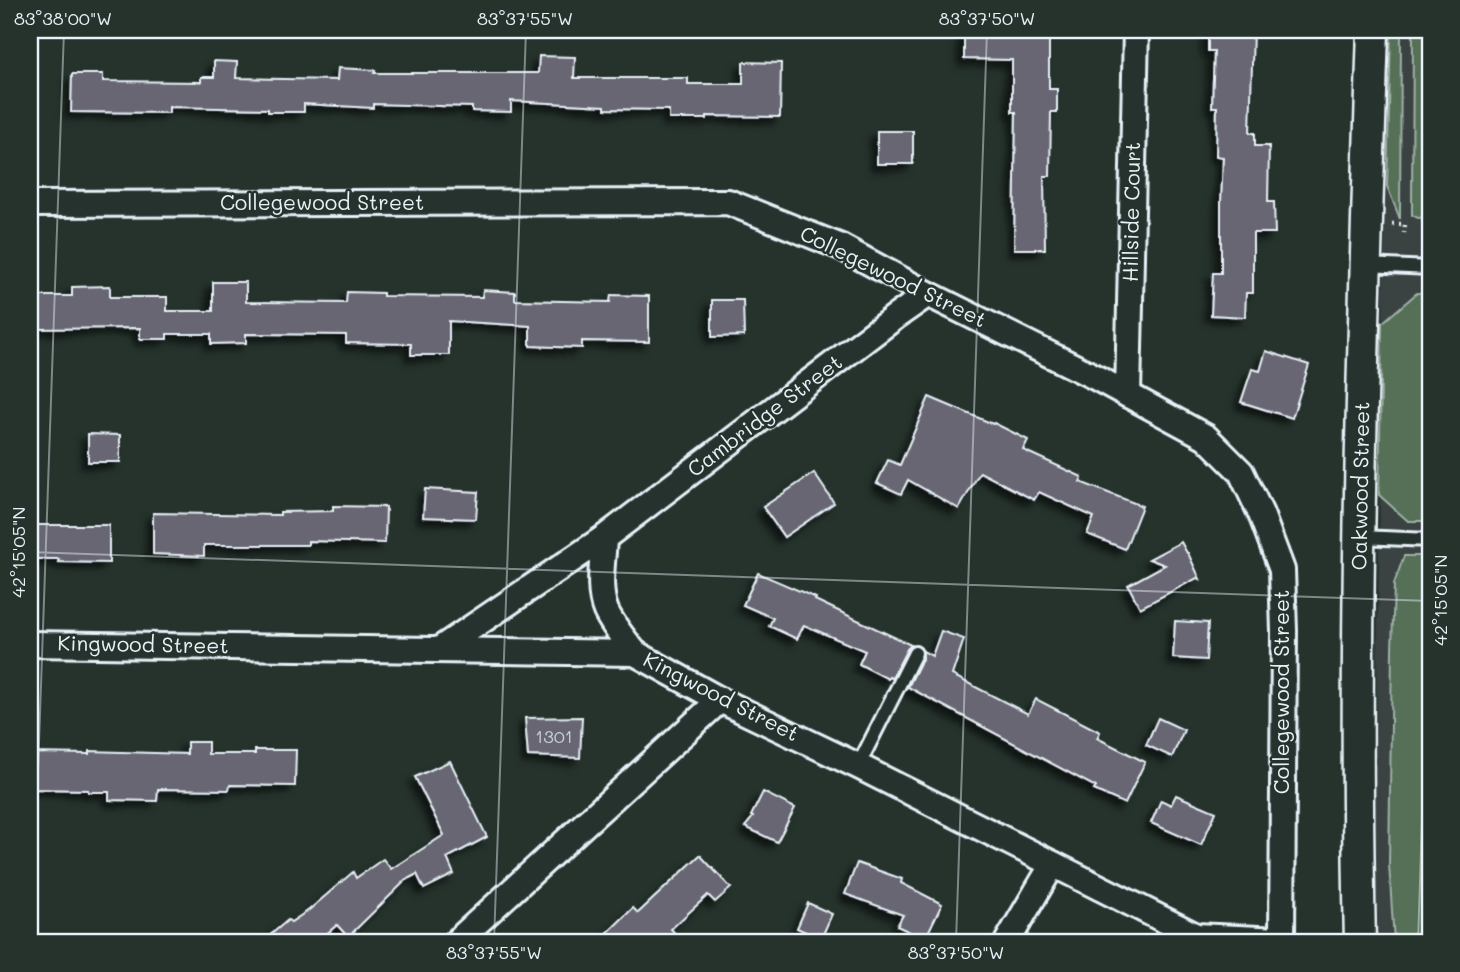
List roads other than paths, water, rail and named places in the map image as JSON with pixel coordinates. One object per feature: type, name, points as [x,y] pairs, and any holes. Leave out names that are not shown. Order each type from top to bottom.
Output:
[{"type":"street","name":"Hillside Court","points":[[1128,394],[1136,30]]},
{"type":"street","name":"Oakwood Street","points":[[1360,942],[1357,807],[1360,537],[1373,30]]},
{"type":"street","name":"Collegewood Street","points":[[30,204],[728,202],[841,247],[928,294],[1128,394],[1206,437],[1241,472],[1261,514],[1282,570],[1282,941]]},
{"type":"street","name":"Cambridge Street","points":[[440,649],[604,538],[928,294]]},
{"type":"street","points":[[604,538],[601,584],[606,610],[635,653]]},
{"type":"street","name":"Kingwood Street","points":[[30,644],[635,653],[720,700],[858,766],[1196,936],[1282,941]]},
{"type":"street","points":[[457,942],[720,700]]},
{"type":"street","points":[[1007,942],[1053,864]]},
{"type":"lane","points":[[1366,265],[1430,268]]},
{"type":"lane","points":[[1360,537],[1430,540]]},
{"type":"lane","points":[[858,766],[915,653]]}]
